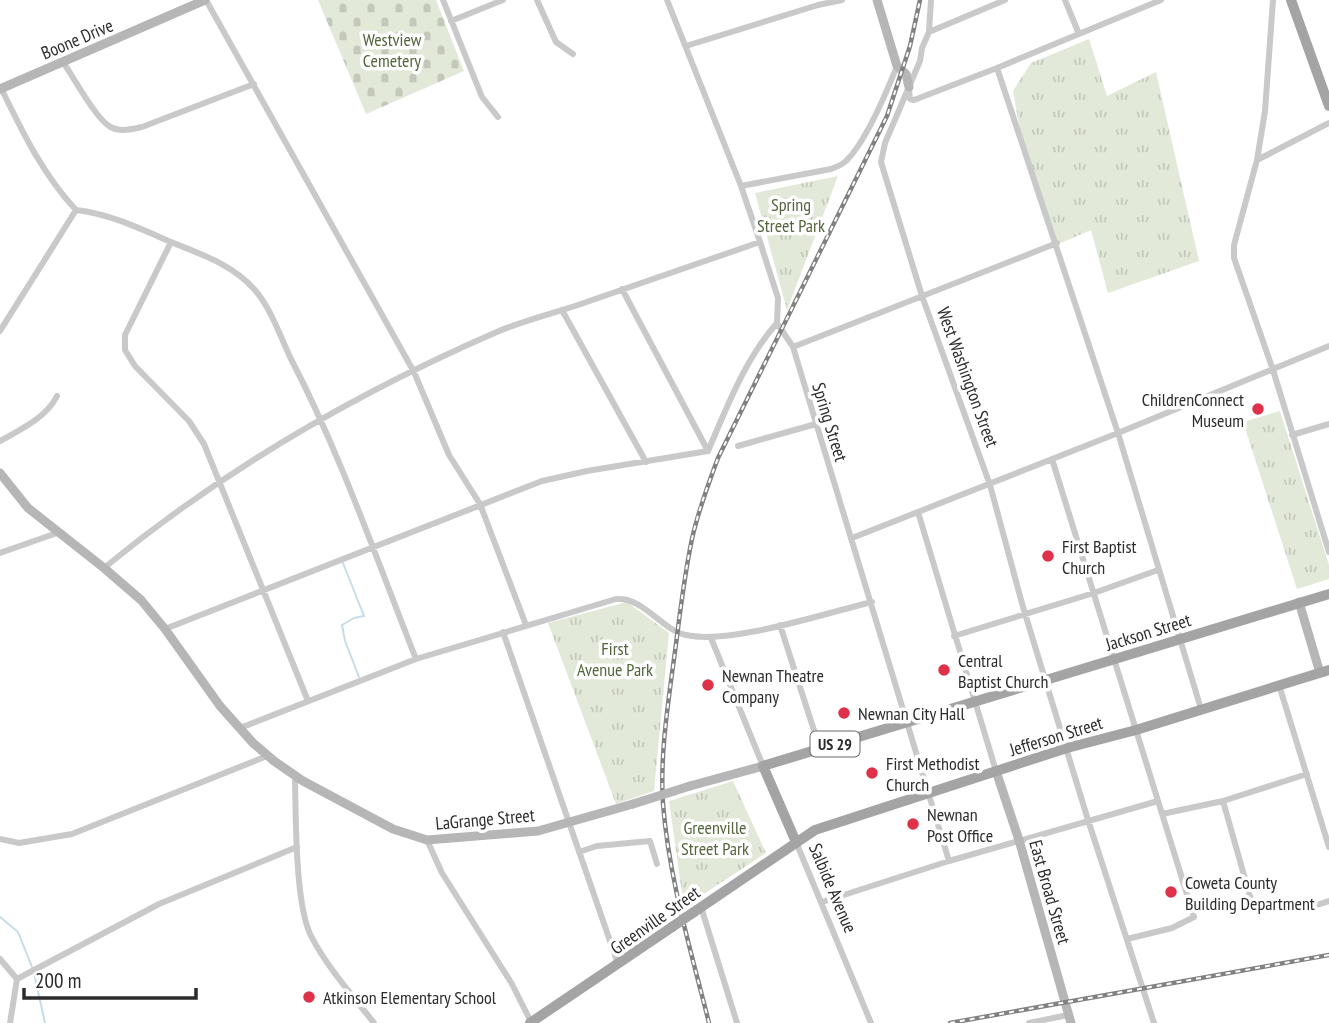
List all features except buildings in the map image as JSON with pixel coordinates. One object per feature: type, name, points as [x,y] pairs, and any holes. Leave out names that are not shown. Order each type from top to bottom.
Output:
[{"type":"main road","points":[[1291,0],[1329,105]]},
{"type":"main road","name":"Jackson Street","points":[[976,703],[1114,658],[1329,594]]},
{"type":"main road","name":"Jefferson Street","points":[[794,837],[1067,748],[1136,730],[1325,671]]},
{"type":"main road","name":"LaGrange Street","points":[[763,766],[976,703]]},
{"type":"main road","name":"Salbide Avenue","points":[[763,766],[794,837]]},
{"type":"main road","name":"Greenville Street","points":[[531,1023],[673,927],[794,837]]},
{"type":"street","name":"Boone Drive","points":[[0,88],[205,0]]},
{"type":"street","points":[[205,0],[414,372],[449,455],[480,504],[526,625]]},
{"type":"street","points":[[443,0],[482,97],[498,117]]},
{"type":"street","points":[[451,21],[503,0]]},
{"type":"street","points":[[537,0],[556,42],[573,54]]},
{"type":"street","points":[[667,0],[741,186],[778,298],[776,323],[763,338],[741,379],[708,451]]},
{"type":"street","points":[[686,46],[842,0]]},
{"type":"street","points":[[877,0],[897,66],[906,74],[910,99],[914,100],[1161,0]]},
{"type":"street","name":"West Washington Street","points":[[931,0],[929,32],[885,143],[881,162],[922,296],[990,485],[1024,613],[1154,1023]]},
{"type":"street","points":[[929,32],[1005,0]]},
{"type":"street","points":[[1065,0],[1079,34]]},
{"type":"street","points":[[1273,0],[1265,111],[1257,160],[1234,245],[1234,258],[1273,370],[1329,552]]},
{"type":"street","points":[[63,62],[110,127],[126,130],[142,127],[254,84]]},
{"type":"street","points":[[741,186],[831,169],[845,162],[884,97],[897,66]]},
{"type":"street","points":[[997,68],[1118,433],[1201,709]]},
{"type":"street","points":[[0,88],[30,146],[61,195],[76,210],[98,212],[214,259],[237,273],[254,289],[268,310],[322,419],[416,659]]},
{"type":"street","points":[[1257,160],[1329,123]]},
{"type":"street","points":[[0,331],[76,210]]},
{"type":"street","points":[[171,242],[125,335],[125,350],[135,366],[189,421],[204,444],[308,701]]},
{"type":"street","points":[[104,568],[139,539],[220,481],[322,419],[414,372],[501,330],[760,242]]},
{"type":"street","points":[[793,347],[1057,243]]},
{"type":"street","points":[[622,289],[708,451]]},
{"type":"street","points":[[562,310],[646,462]]},
{"type":"street","name":"Spring Street","points":[[776,323],[793,347],[949,861]]},
{"type":"street","points":[[852,538],[990,485],[1329,346]]},
{"type":"street","points":[[0,441],[32,423],[51,408],[57,396]]},
{"type":"street","points":[[738,446],[816,424]]},
{"type":"street","points":[[1292,436],[1329,424]]},
{"type":"street","points":[[165,629],[542,481],[708,451]]},
{"type":"street","points":[[1052,459],[1194,917],[1172,928],[1127,939]]},
{"type":"street","name":"LaGrange Street","points":[[0,472],[28,508],[135,594],[165,629],[220,706],[268,756],[297,777],[393,829],[426,840],[538,831],[763,766]]},
{"type":"street","points":[[918,512],[996,771]]},
{"type":"street","points":[[0,553],[57,533]]},
{"type":"street","points":[[954,636],[1094,593],[1158,570]]},
{"type":"street","points":[[240,729],[416,659],[616,599],[625,598],[639,604],[678,632],[711,638],[780,625],[872,602]]},
{"type":"street","points":[[1298,602],[1325,671]]},
{"type":"street","points":[[780,625],[820,749]]},
{"type":"street","points":[[503,632],[618,964]]},
{"type":"street","points":[[711,638],[763,766]]},
{"type":"street","points":[[1279,685],[1326,824],[1329,847]]},
{"type":"street","points":[[0,839],[19,843],[72,834],[268,756]]},
{"type":"street","name":"East Broad Street","points":[[996,771],[1019,840],[1070,1019]]},
{"type":"street","points":[[1162,814],[1223,801],[1307,774]]},
{"type":"street","points":[[297,777],[297,847],[302,901],[309,933],[373,1023]]},
{"type":"street","points":[[822,902],[949,861],[1158,801]]},
{"type":"street","points":[[1223,801],[1253,907],[1260,911],[1274,910],[1329,901]]},
{"type":"street","name":"Salbide Avenue","points":[[794,837],[871,1023]]},
{"type":"street","points":[[426,840],[442,873],[512,984],[531,1023]]},
{"type":"street","points":[[579,852],[597,846],[650,841],[657,864]]},
{"type":"street","points":[[17,979],[159,904],[297,847]]},
{"type":"street","points":[[697,909],[737,1023]]},
{"type":"street","points":[[0,959],[17,979],[10,1023]]},
{"type":"street","points":[[1028,1023],[1070,1019]]},
{"type":"green space","name":"Westview Cemetery","points":[[318,0],[436,0],[464,71],[366,114]]},
{"type":"green space","points":[[1089,39],[1107,96],[1156,72],[1199,261],[1108,293],[1091,230],[1056,245],[1020,130],[1013,91],[1031,63]]},
{"type":"green space","name":"Spring Street Park","points":[[838,176],[787,310],[755,193]]},
{"type":"green space","points":[[1280,411],[1329,565],[1329,579],[1297,589],[1243,422]]},
{"type":"green space","name":"First Avenue Park","points":[[627,602],[669,633],[654,791],[616,804],[548,623]]},
{"type":"green space","name":"Greenville Street Park","points":[[733,781],[766,853],[684,907],[669,801]]},
{"type":"waterway","points":[[343,563],[364,616],[342,625],[345,641],[359,677]]},
{"type":"waterway","points":[[0,917],[18,932],[32,967]]},
{"type":"waterway","points":[[34,973],[45,1023]]},
{"type":"railway","points":[[709,1023],[675,887],[662,787],[666,717],[692,539],[718,458],[887,116],[910,46],[920,0]]},
{"type":"railway","points":[[950,1023],[1329,955]]},
{"type":"place","name":"ChildrenConnect Museum","points":[[1258,409]]},
{"type":"place","name":"First Baptist Church","points":[[1048,556]]},
{"type":"place","name":"Central Baptist Church","points":[[944,670]]},
{"type":"place","name":"Newnan Theatre Company","points":[[708,685]]},
{"type":"place","name":"Newnan City Hall","points":[[844,713]]},
{"type":"place","name":"First Methodist Church","points":[[872,773]]},
{"type":"place","name":"Newnan Post Office","points":[[913,824]]},
{"type":"place","name":"Coweta County Building Department","points":[[1171,892]]},
{"type":"place","name":"Atkinson Elementary School","points":[[309,997]]}]
